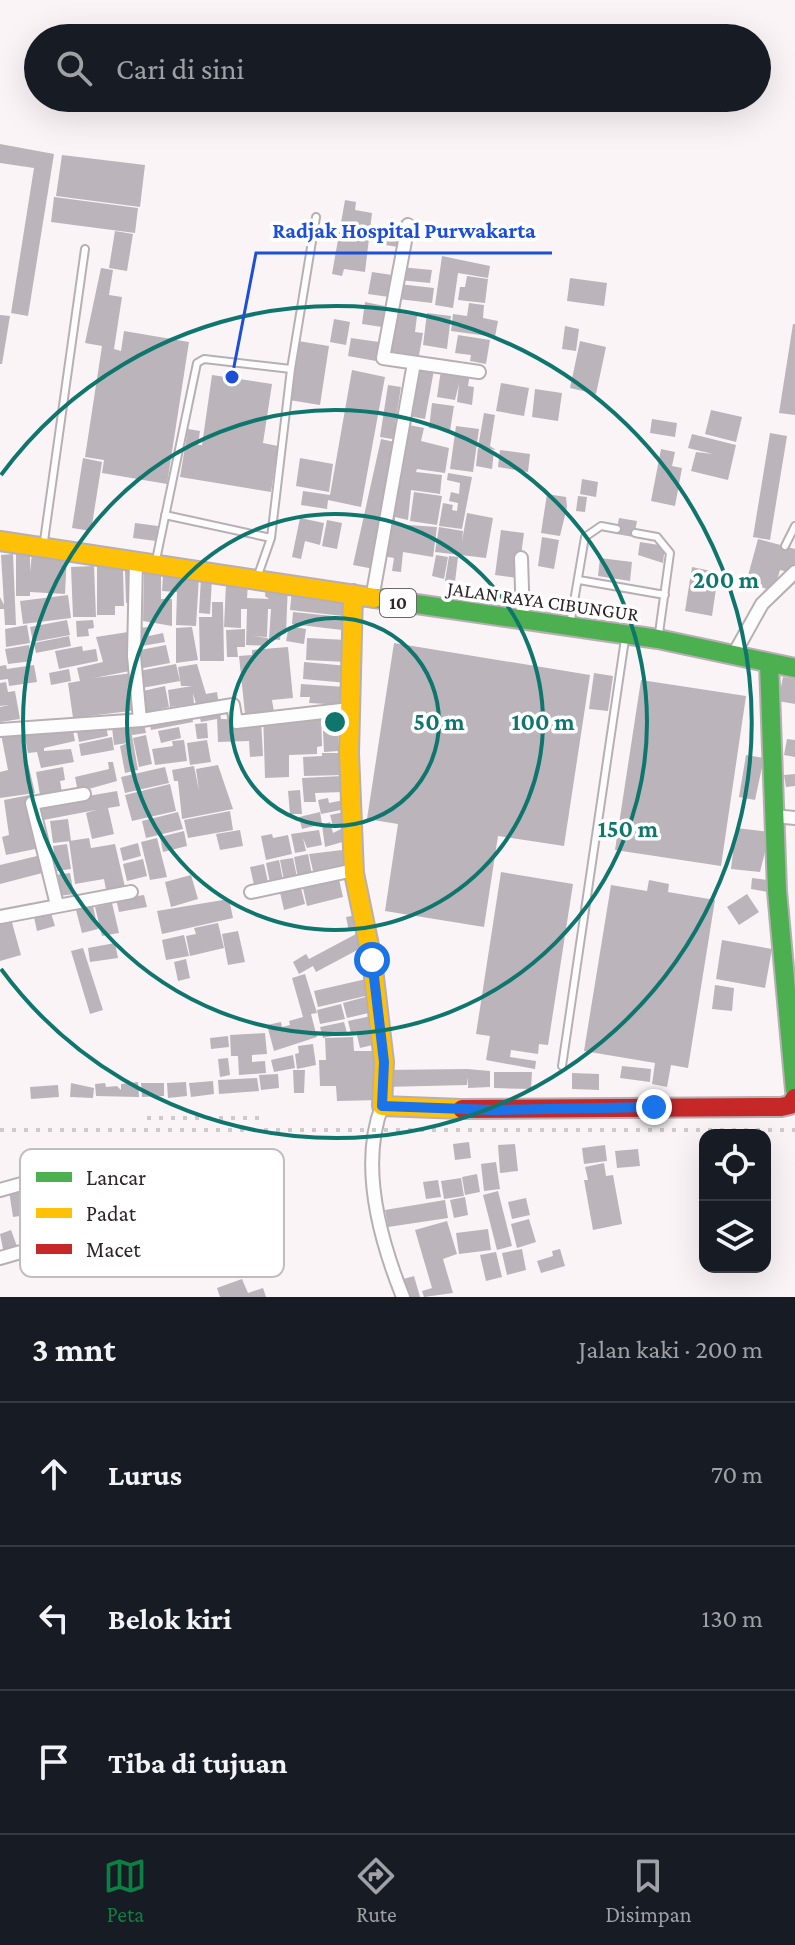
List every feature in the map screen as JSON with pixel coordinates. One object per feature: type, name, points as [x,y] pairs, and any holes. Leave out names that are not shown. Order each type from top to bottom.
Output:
[{"type":"main road","name":"JALAN RAYA CIBUNGUR","points":[[0,541],[44,545],[197,573],[257,579],[372,599],[658,639],[795,668]]},
{"type":"main road","points":[[353,594],[350,709],[354,870],[372,960],[384,1062],[382,1106],[493,1110],[781,1107],[795,1098],[777,891],[769,663]]},
{"type":"street","points":[[408,225],[390,302],[383,358],[479,372]]},
{"type":"street","points":[[372,599],[414,363]]},
{"type":"street","points":[[521,558],[523,619]]},
{"type":"street","points":[[136,561],[134,656],[140,720]]},
{"type":"street","points":[[733,656],[771,594],[795,572]]},
{"type":"street","points":[[0,730],[140,720],[233,705],[236,722],[350,709]]},
{"type":"street","points":[[57,905],[32,803],[84,794]]},
{"type":"street","points":[[774,816],[795,818]]},
{"type":"street","points":[[251,892],[354,870]]},
{"type":"street","points":[[0,917],[131,892]]},
{"type":"street","points":[[382,1106],[374,1131],[375,1196],[388,1260],[403,1297]]},
{"type":"street","points":[[0,1190],[20,1184]]},
{"type":"street","points":[[0,1258],[20,1252]]},
{"type":"lane","points":[[257,579],[271,538],[291,369],[316,217]]},
{"type":"lane","points":[[44,545],[85,249]]},
{"type":"lane","points":[[155,564],[194,369],[199,360],[291,369]]},
{"type":"lane","points":[[165,515],[271,538]]},
{"type":"lane","points":[[570,627],[585,537],[601,526],[617,529]]},
{"type":"lane","points":[[785,546],[795,526]]},
{"type":"lane","points":[[635,533],[657,537],[670,553],[658,639]]},
{"type":"lane","points":[[579,580],[665,595]]},
{"type":"lane","points":[[562,1066],[626,635]]},
{"type":"building","points":[[0,144],[54,154],[28,316],[11,313],[34,168],[0,163]]},
{"type":"building","points":[[62,155],[145,165],[140,207],[56,196]]},
{"type":"building","points":[[54,197],[138,208],[135,233],[51,222]]},
{"type":"building","points":[[345,200],[356,202],[355,210],[372,213],[365,272],[344,269],[342,276],[332,274]]},
{"type":"building","points":[[381,229],[400,232],[398,247],[379,244]]},
{"type":"building","points":[[115,231],[133,234],[127,271],[109,268]]},
{"type":"building","points":[[442,256],[490,266],[488,278],[458,273],[453,308],[435,305]]},
{"type":"building","points":[[400,267],[432,270],[430,283],[399,280]]},
{"type":"building","points":[[101,268],[113,270],[109,295],[122,297],[114,349],[121,351],[124,331],[189,342],[167,484],[102,473],[104,460],[85,457],[102,346],[85,343]]},
{"type":"building","points":[[372,272],[392,275],[389,297],[368,294]]},
{"type":"building","points":[[467,276],[488,279],[485,303],[458,300],[460,287],[465,287]]},
{"type":"building","points":[[570,278],[607,283],[604,306],[567,301]]},
{"type":"building","points":[[399,284],[434,288],[432,303],[398,299]]},
{"type":"building","points":[[365,302],[385,306],[382,327],[362,324]]},
{"type":"building","points":[[469,303],[484,305],[483,318],[498,321],[495,337],[451,331],[453,314],[467,316]]},
{"type":"building","points":[[393,312],[417,316],[415,332],[423,333],[418,361],[386,356]]},
{"type":"building","points":[[427,313],[451,316],[447,349],[423,345]]},
{"type":"building","points":[[0,315],[10,316],[2,364],[0,364]]},
{"type":"building","points":[[334,319],[350,322],[346,345],[330,342]]},
{"type":"building","points":[[795,324],[795,415],[779,413]]},
{"type":"building","points":[[565,326],[579,329],[576,351],[562,349]]},
{"type":"building","points":[[458,335],[490,340],[486,364],[470,361],[471,355],[455,353]]},
{"type":"building","points":[[351,338],[379,342],[376,361],[348,356]]},
{"type":"building","points":[[298,341],[329,346],[320,405],[289,400]]},
{"type":"building","points":[[580,341],[606,347],[596,394],[570,388]]},
{"type":"building","points":[[416,366],[434,370],[425,419],[408,416]]},
{"type":"building","points":[[352,370],[385,377],[361,507],[328,500],[327,509],[301,505],[303,491],[330,495]]},
{"type":"building","points":[[441,370],[470,374],[468,386],[474,387],[472,405],[457,402],[459,384],[455,400],[437,397]]},
{"type":"building","points":[[212,375],[272,384],[263,443],[278,446],[271,492],[180,477],[188,429],[200,431],[198,445],[202,445]]},
{"type":"building","points":[[501,383],[529,388],[524,416],[496,411]]},
{"type":"building","points":[[388,385],[401,387],[395,425],[400,426],[398,440],[380,437]]},
{"type":"building","points":[[535,389],[562,393],[558,421],[532,417]]},
{"type":"building","points":[[432,403],[454,406],[450,431],[429,428]]},
{"type":"building","points":[[711,410],[742,417],[736,442],[705,434]]},
{"type":"building","points":[[484,413],[495,415],[490,446],[496,450],[478,447]]},
{"type":"building","points":[[652,419],[677,423],[675,437],[650,433]]},
{"type":"building","points":[[404,424],[424,428],[421,441],[449,448],[445,473],[417,469],[416,472],[442,475],[440,494],[411,490],[408,520],[395,517],[395,524],[437,527],[433,557],[403,552],[401,572],[392,571],[394,558],[382,556]]},
{"type":"building","points":[[456,426],[479,429],[473,472],[450,469]]},
{"type":"building","points":[[770,433],[787,436],[770,540],[753,537]]},
{"type":"building","points":[[692,434],[736,445],[728,480],[691,471],[696,452],[713,454],[688,448]]},
{"type":"building","points":[[381,439],[399,443],[374,569],[353,565]]},
{"type":"building","points":[[478,448],[494,451],[492,469],[476,466]]},
{"type":"building","points":[[661,449],[675,452],[672,466],[682,468],[675,506],[651,501]]},
{"type":"building","points":[[500,450],[530,454],[528,472],[498,467]]},
{"type":"building","points":[[83,458],[102,462],[91,531],[72,528]]},
{"type":"building","points":[[300,458],[333,464],[329,492],[296,486]]},
{"type":"building","points":[[448,473],[472,477],[462,529],[439,526],[443,503],[453,505],[452,510],[457,511],[458,503],[449,501],[451,492],[459,494],[460,483],[447,480]]},
{"type":"building","points":[[582,479],[598,482],[596,497],[580,494]]},
{"type":"building","points":[[414,492],[442,496],[437,525],[410,521]]},
{"type":"building","points":[[547,494],[566,497],[567,507],[560,536],[541,533]]},
{"type":"building","points":[[578,496],[587,497],[585,512],[576,511]]},
{"type":"building","points":[[467,513],[493,518],[486,558],[435,552],[439,527],[463,531],[462,541]]},
{"type":"building","points":[[300,518],[324,523],[320,545],[305,541],[301,559],[292,557]]},
{"type":"building","points":[[619,518],[637,521],[634,537],[616,534]]},
{"type":"building","points":[[327,520],[342,523],[337,549],[322,546]]},
{"type":"building","points":[[135,523],[158,526],[156,541],[133,538]]},
{"type":"building","points":[[501,530],[524,533],[518,578],[495,575]]},
{"type":"building","points":[[542,537],[559,540],[554,569],[538,566]]},
{"type":"building","points":[[758,539],[795,549],[795,569],[792,573],[780,570],[774,591],[746,583]]},
{"type":"building","points":[[640,542],[665,546],[663,563],[638,555]]},
{"type":"building","points":[[16,552],[30,552],[30,572],[32,553],[67,554],[65,594],[30,592],[30,596],[16,596]]},
{"type":"building","points":[[13,554],[16,625],[5,625],[4,609],[0,609],[0,597],[4,605],[1,555]]},
{"type":"building","points":[[436,555],[448,557],[444,579],[432,576]]},
{"type":"building","points":[[449,556],[458,557],[455,582],[445,581]]},
{"type":"building","points":[[600,558],[632,562],[630,581],[598,576]]},
{"type":"building","points":[[97,559],[110,559],[110,569],[123,569],[124,606],[115,606],[115,615],[97,615]]},
{"type":"building","points":[[94,566],[96,617],[73,617],[71,567]]},
{"type":"building","points":[[692,567],[711,571],[709,580],[717,582],[712,616],[685,611]]},
{"type":"building","points":[[134,570],[135,602],[126,603],[125,571]]},
{"type":"building","points":[[144,570],[161,571],[161,599],[172,599],[172,626],[143,621]]},
{"type":"building","points":[[163,575],[199,577],[196,626],[176,625],[177,592],[162,591]]},
{"type":"building","points":[[201,577],[212,578],[210,614],[199,613]]},
{"type":"building","points":[[226,584],[248,585],[247,598],[269,599],[265,596],[266,587],[288,584],[286,633],[281,632],[280,640],[269,639],[271,609],[268,609],[267,637],[251,636],[268,638],[268,646],[246,645],[247,609],[241,609],[241,628],[224,627]]},
{"type":"building","points":[[292,589],[346,596],[343,616],[290,610]]},
{"type":"building","points":[[68,595],[71,618],[23,624],[20,601]]},
{"type":"building","points":[[212,602],[223,602],[224,661],[200,661],[199,617],[212,617]]},
{"type":"building","points":[[293,612],[343,617],[342,630],[292,624]]},
{"type":"building","points":[[67,620],[70,635],[33,642],[30,627]]},
{"type":"building","points":[[93,620],[94,628],[88,629],[89,636],[77,637],[76,621]]},
{"type":"building","points":[[27,625],[30,643],[6,647],[5,629]]},
{"type":"building","points":[[289,626],[306,629],[304,644],[286,641]]},
{"type":"building","points":[[148,627],[149,636],[163,633],[165,642],[142,646],[139,628]]},
{"type":"building","points":[[192,627],[198,660],[176,663],[176,628]]},
{"type":"building","points":[[245,629],[245,647],[237,647],[238,657],[227,657],[226,630]]},
{"type":"building","points":[[128,632],[135,670],[94,678],[132,673],[138,710],[73,718],[68,683],[80,681],[77,668],[103,662],[96,637]]},
{"type":"building","points":[[69,636],[71,646],[36,653],[34,643]]},
{"type":"building","points":[[307,638],[347,640],[346,662],[306,660]]},
{"type":"building","points":[[394,643],[590,675],[564,846],[498,836],[484,927],[385,911],[398,824],[367,819]]},
{"type":"building","points":[[29,645],[32,661],[8,664],[5,649]]},
{"type":"building","points":[[166,645],[170,663],[138,669],[135,651]]},
{"type":"building","points":[[82,646],[83,651],[96,649],[98,661],[59,669],[55,651]]},
{"type":"building","points":[[288,647],[293,698],[272,700],[274,712],[321,712],[322,746],[317,747],[317,754],[289,755],[289,777],[265,778],[263,712],[245,714],[239,656],[252,655],[252,650]]},
{"type":"building","points":[[304,662],[348,666],[347,683],[303,679]]},
{"type":"building","points":[[176,664],[180,681],[142,688],[139,671]]},
{"type":"building","points":[[197,664],[206,694],[217,692],[221,719],[261,720],[263,756],[250,757],[249,741],[218,742],[217,719],[201,722],[193,693],[194,704],[170,707],[168,690],[192,686],[181,686],[178,667]]},
{"type":"building","points":[[6,665],[7,669],[34,665],[37,682],[9,686],[8,679],[0,680],[0,666]]},
{"type":"building","points":[[69,669],[71,681],[51,685],[49,673]]},
{"type":"building","points":[[594,673],[613,676],[608,711],[589,709]]},
{"type":"building","points":[[783,677],[795,679],[795,704],[778,701]]},
{"type":"building","points":[[641,680],[746,696],[721,866],[615,850]]},
{"type":"building","points":[[6,682],[8,692],[15,691],[20,719],[0,722],[0,707],[9,705],[0,706],[0,683]]},
{"type":"building","points":[[301,684],[345,687],[344,705],[309,703],[310,697],[300,697]]},
{"type":"building","points":[[165,686],[169,707],[147,712],[143,691]]},
{"type":"building","points":[[190,707],[193,722],[151,730],[148,715]]},
{"type":"building","points":[[104,717],[108,736],[79,742],[77,732],[84,730],[83,722]]},
{"type":"building","points":[[49,720],[51,730],[72,726],[75,741],[44,748],[44,751],[71,749],[74,762],[41,768],[37,752],[28,753],[23,728]]},
{"type":"building","points":[[144,723],[146,733],[132,735],[131,730],[138,770],[125,773],[120,746],[128,743],[114,745],[112,727]]},
{"type":"building","points":[[207,723],[208,738],[197,739],[195,724]]},
{"type":"building","points":[[19,725],[35,793],[0,798],[0,772],[8,770],[0,729]]},
{"type":"building","points":[[179,727],[181,738],[161,743],[158,731]]},
{"type":"building","points":[[323,731],[338,731],[339,751],[324,752]]},
{"type":"building","points":[[146,735],[152,764],[139,767],[133,738]]},
{"type":"building","points":[[112,737],[114,750],[81,756],[79,744]]},
{"type":"building","points":[[787,739],[795,740],[795,757],[784,755]]},
{"type":"building","points":[[184,740],[187,761],[155,765],[152,749],[173,746],[172,741]]},
{"type":"building","points":[[207,740],[211,762],[190,765],[187,743]]},
{"type":"building","points":[[322,753],[343,753],[344,775],[304,776],[303,757],[322,756]]},
{"type":"building","points":[[746,755],[764,758],[755,800],[739,797]]},
{"type":"building","points":[[108,762],[113,762],[117,781],[78,792],[75,777],[109,769]]},
{"type":"building","points":[[218,765],[233,809],[182,819],[178,781],[174,781],[172,770],[194,766],[199,791],[196,769]]},
{"type":"building","points":[[63,767],[65,780],[60,781],[62,792],[40,795],[36,772]]},
{"type":"building","points":[[165,767],[169,783],[125,793],[121,777]]},
{"type":"building","points":[[795,774],[795,786],[786,787],[784,775]]},
{"type":"building","points":[[342,776],[343,792],[315,793],[316,802],[304,802],[302,778]]},
{"type":"building","points":[[170,784],[176,811],[132,821],[125,795]]},
{"type":"building","points":[[300,790],[302,814],[290,814],[288,791]]},
{"type":"building","points":[[117,791],[120,806],[108,808],[114,834],[92,839],[86,813],[96,810],[38,821],[35,805]]},
{"type":"building","points":[[30,795],[40,848],[6,855],[2,837],[9,835],[4,800]]},
{"type":"building","points":[[328,798],[329,803],[344,800],[346,809],[321,814],[318,800]]},
{"type":"building","points":[[230,811],[233,830],[188,838],[184,820]]},
{"type":"building","points":[[349,811],[351,823],[333,826],[330,815]]},
{"type":"building","points":[[178,812],[183,829],[146,838],[142,821]]},
{"type":"building","points":[[320,812],[322,824],[302,829],[299,817]]},
{"type":"building","points":[[68,819],[71,841],[53,843],[50,821]]},
{"type":"building","points":[[330,822],[333,833],[349,825],[353,839],[325,847],[322,825]]},
{"type":"building","points":[[736,828],[770,832],[760,872],[731,869]]},
{"type":"building","points":[[240,830],[243,846],[220,850],[216,834]]},
{"type":"building","points":[[319,830],[322,845],[307,848],[303,838],[306,851],[295,853],[291,834]]},
{"type":"building","points":[[184,831],[187,846],[163,852],[160,837]]},
{"type":"building","points":[[272,834],[273,838],[288,835],[292,854],[266,860],[261,836]]},
{"type":"building","points":[[89,838],[91,848],[115,844],[125,887],[106,890],[104,879],[75,884],[69,841]]},
{"type":"building","points":[[157,838],[167,877],[150,880],[141,842]]},
{"type":"building","points":[[138,843],[141,856],[123,861],[120,848]]},
{"type":"building","points":[[67,844],[71,869],[57,871],[53,846]]},
{"type":"building","points":[[342,850],[346,867],[314,875],[309,854]]},
{"type":"building","points":[[308,854],[312,875],[298,878],[294,857]]},
{"type":"building","points":[[41,855],[46,872],[0,884],[0,865]]},
{"type":"building","points":[[293,858],[297,877],[284,880],[280,860]]},
{"type":"building","points":[[143,859],[147,876],[127,881],[123,864]]},
{"type":"building","points":[[279,860],[283,880],[270,883],[266,863]]},
{"type":"building","points":[[264,864],[268,882],[254,885],[250,867]]},
{"type":"building","points":[[501,872],[573,884],[548,1045],[539,1044],[538,1054],[511,1050],[510,1057],[536,1061],[535,1069],[486,1060],[490,1036],[476,1034]]},
{"type":"building","points":[[70,873],[74,894],[59,896],[55,875]]},
{"type":"building","points":[[191,875],[198,899],[171,907],[165,882]]},
{"type":"building","points":[[338,875],[343,897],[307,906],[302,884]]},
{"type":"building","points":[[752,878],[775,881],[773,893],[751,889]]},
{"type":"building","points":[[649,880],[669,884],[668,892],[715,900],[688,1068],[671,1065],[667,1087],[652,1084],[655,1063],[584,1051],[611,885],[647,891]]},
{"type":"building","points":[[300,884],[305,904],[284,910],[279,888]]},
{"type":"building","points":[[747,894],[759,912],[739,925],[727,907]]},
{"type":"building","points":[[144,895],[147,907],[119,912],[116,899]]},
{"type":"building","points":[[229,899],[233,918],[162,934],[157,911]]},
{"type":"building","points":[[112,903],[119,933],[102,936],[95,907]]},
{"type":"building","points":[[93,906],[98,929],[82,933],[76,910]]},
{"type":"building","points":[[51,913],[55,926],[37,931],[34,917]]},
{"type":"building","points":[[357,915],[360,929],[349,931],[346,917]]},
{"type":"building","points":[[11,919],[21,955],[0,961],[0,922]]},
{"type":"building","points":[[218,923],[224,948],[190,956],[186,936],[196,934],[194,928]]},
{"type":"building","points":[[238,931],[245,962],[228,965],[222,934]]},
{"type":"building","points":[[356,934],[363,947],[316,972],[313,966],[299,974],[293,962],[306,954],[309,959]]},
{"type":"building","points":[[184,935],[189,956],[166,960],[162,940]]},
{"type":"building","points":[[722,940],[772,949],[765,988],[716,979]]},
{"type":"building","points":[[115,943],[118,958],[90,962],[88,948]]},
{"type":"building","points":[[83,948],[103,1010],[90,1014],[71,951]]},
{"type":"building","points":[[186,959],[190,978],[178,981],[174,962]]},
{"type":"building","points":[[305,974],[317,1013],[311,1014],[317,1037],[274,1051],[267,1025],[281,1022],[282,1027],[290,1025],[289,1021],[303,1017],[292,978]]},
{"type":"building","points":[[366,979],[370,995],[318,1007],[314,991]]},
{"type":"building","points":[[715,985],[734,988],[732,1011],[712,1009]]},
{"type":"building","points":[[369,996],[373,1012],[347,1018],[343,1003]]},
{"type":"building","points":[[341,1004],[345,1019],[320,1024],[317,1010]]},
{"type":"building","points":[[371,1016],[377,1044],[360,1048],[356,1031],[351,1033],[348,1021]]},
{"type":"building","points":[[344,1022],[347,1033],[323,1038],[320,1027]]},
{"type":"building","points":[[265,1033],[267,1054],[252,1055],[252,1062],[265,1061],[266,1073],[239,1075],[238,1056],[231,1056],[230,1035]]},
{"type":"building","points":[[228,1036],[229,1047],[211,1049],[210,1038]]},
{"type":"building","points":[[353,1037],[354,1051],[379,1051],[381,1100],[337,1101],[336,1086],[320,1086],[319,1060],[326,1060],[325,1038]]},
{"type":"building","points":[[313,1044],[316,1065],[297,1069],[295,1054],[299,1053],[298,1046]]},
{"type":"building","points":[[293,1055],[295,1068],[274,1072],[271,1060]]},
{"type":"building","points":[[228,1058],[230,1075],[220,1077],[218,1059]]},
{"type":"building","points":[[622,1066],[651,1069],[650,1082],[620,1078]]},
{"type":"building","points":[[293,1070],[305,1070],[304,1093],[294,1093]]},
{"type":"building","points":[[384,1070],[490,1071],[490,1087],[468,1088],[468,1077],[467,1085],[384,1087]]},
{"type":"building","points":[[494,1072],[532,1072],[531,1089],[494,1088]]},
{"type":"building","points":[[572,1073],[599,1074],[599,1090],[572,1089]]},
{"type":"building","points":[[278,1074],[279,1088],[261,1090],[259,1075]]},
{"type":"building","points":[[257,1078],[259,1091],[219,1094],[218,1080]]},
{"type":"building","points":[[213,1081],[214,1094],[191,1097],[189,1083]]},
{"type":"building","points":[[138,1082],[139,1097],[96,1096],[95,1084],[105,1083],[106,1087],[117,1086],[121,1090],[121,1084]]},
{"type":"building","points":[[186,1082],[187,1096],[168,1098],[167,1083]]},
{"type":"building","points":[[71,1083],[94,1088],[93,1098],[70,1097]]},
{"type":"building","points":[[141,1083],[164,1083],[164,1096],[142,1097]]},
{"type":"building","points":[[58,1085],[59,1097],[31,1099],[30,1087]]},
{"type":"building","points":[[469,1142],[471,1158],[455,1160],[453,1144]]},
{"type":"building","points":[[515,1144],[518,1171],[500,1173],[498,1145]]},
{"type":"building","points":[[605,1145],[607,1161],[584,1164],[582,1148]]},
{"type":"building","points":[[638,1149],[640,1166],[617,1168],[615,1151]]},
{"type":"building","points":[[496,1162],[500,1189],[484,1191],[481,1164]]},
{"type":"building","points":[[604,1163],[606,1176],[613,1175],[622,1224],[593,1230],[584,1180],[588,1180],[585,1167]]},
{"type":"building","points":[[477,1174],[480,1192],[465,1195],[462,1177]]},
{"type":"building","points":[[461,1178],[464,1196],[444,1199],[441,1181]]},
{"type":"building","points":[[438,1180],[441,1197],[426,1199],[423,1182]]},
{"type":"building","points":[[20,1190],[20,1216],[13,1217],[9,1191]]},
{"type":"building","points":[[498,1191],[512,1246],[497,1250],[483,1195]]},
{"type":"building","points":[[465,1197],[468,1215],[454,1218],[450,1200]]},
{"type":"building","points":[[526,1198],[530,1215],[512,1219],[508,1202]]},
{"type":"building","points":[[445,1200],[448,1218],[388,1227],[385,1210]]},
{"type":"building","points":[[529,1219],[536,1242],[517,1248],[511,1224]]},
{"type":"building","points":[[447,1221],[457,1254],[443,1259],[453,1293],[424,1297],[422,1291],[432,1288],[415,1230]]},
{"type":"building","points":[[488,1229],[491,1250],[459,1254],[456,1233]]},
{"type":"building","points":[[11,1230],[18,1249],[4,1254],[0,1234]]},
{"type":"building","points":[[522,1249],[526,1270],[507,1275],[502,1253]]},
{"type":"building","points":[[560,1249],[565,1266],[541,1273],[537,1261],[553,1256],[552,1251]]},
{"type":"building","points":[[496,1252],[502,1277],[486,1281],[480,1255]]},
{"type":"building","points":[[414,1276],[420,1297],[405,1297],[400,1280]]},
{"type":"building","points":[[242,1279],[248,1293],[263,1288],[266,1297],[220,1297],[217,1288]]},
{"type":"railway","points":[[147,1118],[259,1118]]},
{"type":"railway","points":[[0,1130],[795,1130]]},
{"type":"traffic: fast","points":[[375,598],[658,639],[795,668]]},
{"type":"traffic: fast","points":[[769,663],[777,891],[795,1090]]},
{"type":"traffic: slow","points":[[0,541],[375,598]]},
{"type":"traffic: slow","points":[[353,594],[349,753],[354,873],[372,960],[384,1062],[382,1106],[462,1109]]},
{"type":"traffic: jam","points":[[462,1109],[781,1107],[790,1105],[795,1098]]},
{"type":"place","name":"Radjak Hospital Purwakarta","points":[[232,377]]},
{"type":"route","points":[[372,960],[384,1062],[382,1106],[493,1110],[654,1107]]}]
